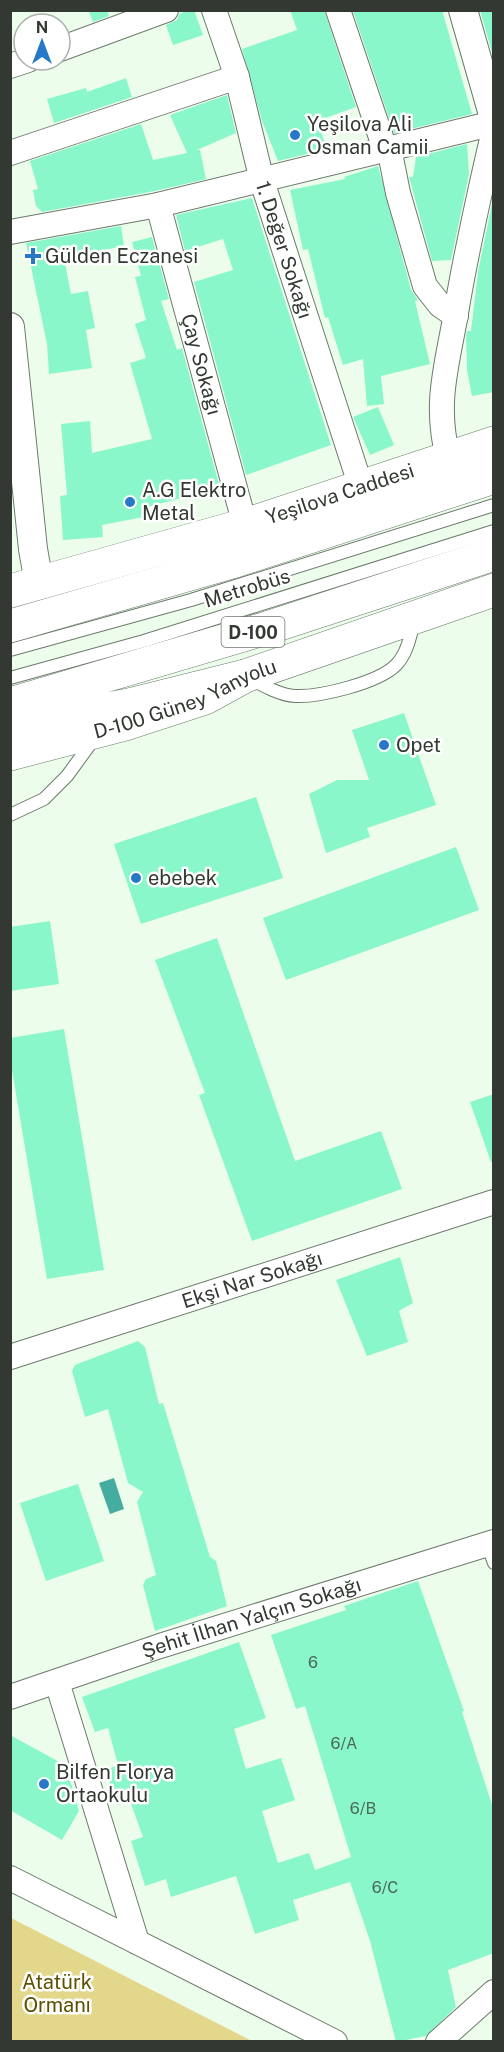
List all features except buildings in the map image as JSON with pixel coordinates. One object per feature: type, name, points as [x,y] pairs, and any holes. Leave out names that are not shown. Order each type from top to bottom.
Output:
[{"type":"main road","name":"Yeşilova Caddesi","points":[[20,584],[245,525],[494,443]]},
{"type":"main road","points":[[10,626],[232,562],[494,477]]},
{"type":"main road","name":"D-100","points":[[10,704],[278,624],[494,554]]},
{"type":"main road","name":"D-100 Güney Yanyolu","points":[[10,753],[100,730],[205,698],[245,676],[494,590]]},
{"type":"main road","points":[[10,728],[129,705],[245,676]]},
{"type":"street","points":[[72,45],[166,10]]},
{"type":"street","name":"1. Değer Sokağı","points":[[214,10],[237,77],[262,181],[361,487]]},
{"type":"street","points":[[338,10],[387,149],[425,286],[440,305],[456,316]]},
{"type":"street","points":[[463,10],[494,118]]},
{"type":"street","points":[[10,153],[237,77]]},
{"type":"street","points":[[10,232],[158,205],[494,123]]},
{"type":"street","points":[[448,457],[441,424],[441,395],[464,264],[494,130]]},
{"type":"street","name":"Çay Sokağı","points":[[158,205],[245,525]]},
{"type":"street","points":[[10,327],[33,549],[20,584]]},
{"type":"street","points":[[10,471],[33,549]]},
{"type":"street","points":[[415,616],[494,605]]},
{"type":"street","name":"Ekşi Nar Sokağı","points":[[10,1357],[494,1202]]},
{"type":"street","name":"Şehit İlhan Yalçın Sokağı","points":[[10,1697],[160,1646],[491,1549]]},
{"type":"street","points":[[57,1682],[137,1942]]},
{"type":"street","points":[[10,1878],[335,2042]]},
{"type":"street","points":[[438,2042],[494,1992]]},
{"type":"lane","name":"Metrobüs","points":[[10,650],[191,600],[494,505]]},
{"type":"lane","name":"Metrobüs","points":[[10,678],[144,641],[494,531]]},
{"type":"lane","points":[[245,676],[292,696],[322,695],[384,674],[398,664],[408,645],[415,616]]},
{"type":"lane","points":[[10,815],[44,799],[67,776],[100,730]]},
{"type":"green space","name":"Atatürk Ormanı","points":[[11,1918],[252,2041],[11,2041]]},
{"type":"water","points":[[114,1478],[124,1509],[110,1514],[99,1483]]},
{"type":"place","name":"Yeşilova Ali Osman Camii","points":[[295,135]]},
{"type":"place","name":"Gülden Eczanesi","points":[[33,256]]},
{"type":"place","name":"A.G Elektro Metal","points":[[130,502]]},
{"type":"place","name":"Opet","points":[[384,745]]},
{"type":"place","name":"ebebek","points":[[136,878]]},
{"type":"place","name":"Bilfen Florya Ortaokulu","points":[[44,1784]]}]
